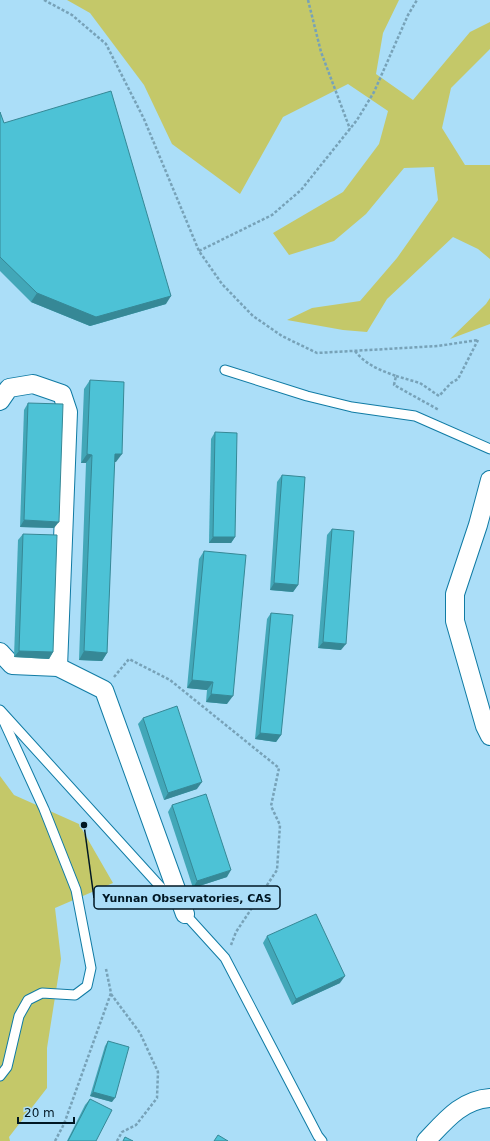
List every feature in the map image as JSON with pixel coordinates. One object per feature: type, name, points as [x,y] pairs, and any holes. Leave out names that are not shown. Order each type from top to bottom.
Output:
[{"type":"street","points":[[0,400],[9,388],[33,384],[62,394],[68,412],[58,667]]},
{"type":"street","points":[[490,480],[478,525],[455,594],[455,621],[485,726],[490,736]]},
{"type":"street","points":[[0,652],[12,664],[58,667],[104,690],[185,914]]},
{"type":"street","points":[[426,1141],[466,1103],[490,1098]]},
{"type":"lane","points":[[226,370],[307,396],[352,407],[415,416],[490,449]]},
{"type":"lane","points":[[0,710],[225,958],[322,1141]]},
{"type":"lane","points":[[0,713],[44,809],[76,890],[91,968],[87,986],[75,995],[42,993],[28,1000],[20,1016],[7,1067],[0,1076]]},
{"type":"path","points":[[44,0],[72,15],[106,44],[144,119],[199,251],[222,284],[253,316],[282,336],[317,353],[354,350],[438,346],[478,340],[458,379],[451,383],[439,396],[420,383],[396,376],[372,366],[363,360],[354,350]]},
{"type":"path","points":[[308,0],[321,52],[350,129]]},
{"type":"path","points":[[199,251],[272,216],[301,190],[350,129],[374,92],[408,14],[417,0]]},
{"type":"path","points":[[396,376],[394,385],[441,412],[448,431]]},
{"type":"path","points":[[104,690],[129,659],[170,680],[279,768],[271,806],[280,825],[277,870],[236,932],[225,958]]},
{"type":"path","points":[[105,963],[111,993],[140,1033],[158,1072],[157,1098],[136,1125],[122,1132],[117,1141]]},
{"type":"path","points":[[55,1141],[64,1124],[111,993]]},
{"type":"green space","points":[[67,0],[399,0],[383,33],[376,74],[413,100],[470,32],[490,22],[490,49],[451,88],[442,128],[465,165],[490,165],[490,259],[478,249],[453,237],[387,299],[367,332],[343,330],[287,320],[312,308],[360,301],[397,258],[438,200],[434,167],[404,168],[366,214],[334,241],[289,255],[273,233],[343,192],[379,144],[388,111],[348,84],[283,117],[240,194],[172,144],[144,85],[90,13]]},
{"type":"green space","points":[[490,298],[490,324],[450,339],[486,304]]},
{"type":"green space","points":[[0,776],[14,795],[79,824],[113,883],[55,908],[61,959],[47,1048],[47,1088],[9,1137],[10,1141],[0,1141]]},
{"type":"building","points":[[111,91],[171,296],[96,317],[37,293],[0,257],[0,112],[4,123]]},
{"type":"building","points":[[90,380],[124,382],[122,454],[115,454],[107,653],[84,651],[92,455],[87,454]]},
{"type":"building","points":[[28,403],[63,404],[59,522],[24,520]]},
{"type":"building","points":[[215,432],[237,433],[235,537],[213,537]]},
{"type":"building","points":[[282,475],[305,477],[298,585],[274,583]]},
{"type":"building","points":[[332,529],[354,531],[346,644],[323,642]]},
{"type":"building","points":[[23,534],[57,535],[53,652],[19,651]]},
{"type":"building","points":[[204,551],[246,555],[233,696],[211,694],[213,682],[192,680]]},
{"type":"building","points":[[271,613],[293,615],[281,735],[260,733]]},
{"type":"building","points":[[177,706],[202,782],[168,793],[143,718]]},
{"type":"building","points":[[206,794],[231,870],[197,881],[172,805]]},
{"type":"building","points":[[316,914],[345,976],[296,999],[267,936]]},
{"type":"building","points":[[108,1041],[129,1047],[115,1098],[93,1092]]},
{"type":"building","points":[[90,1099],[112,1110],[96,1141],[68,1141]]},
{"type":"building","points":[[218,1135],[228,1141],[214,1141]]},
{"type":"building","points":[[125,1137],[133,1141],[123,1141]]},
{"type":"place","name":"Yunnan Observatories, CAS","points":[[84,825]]}]
